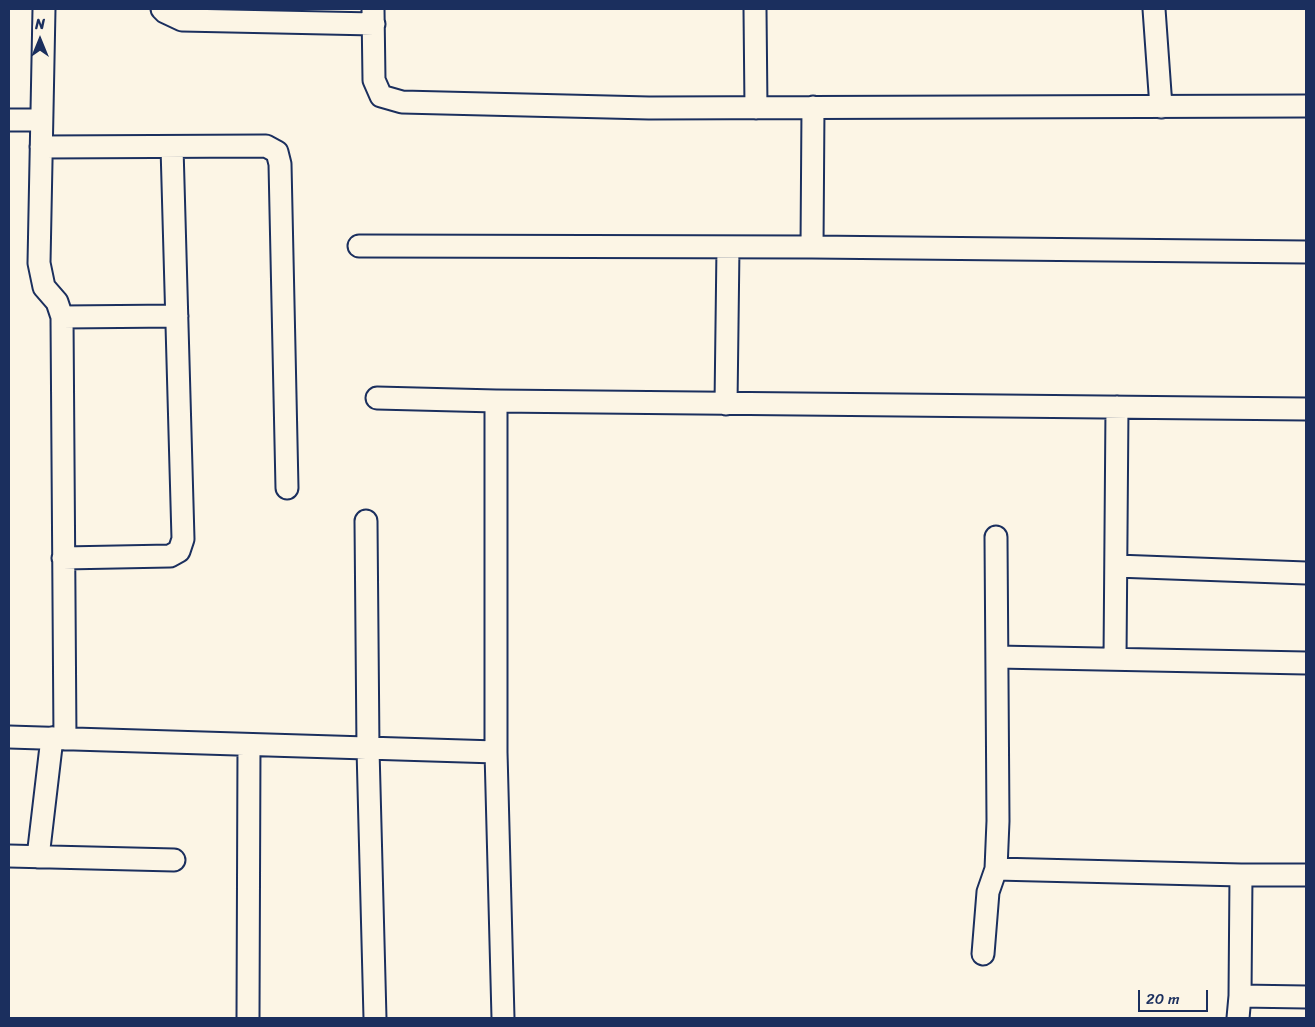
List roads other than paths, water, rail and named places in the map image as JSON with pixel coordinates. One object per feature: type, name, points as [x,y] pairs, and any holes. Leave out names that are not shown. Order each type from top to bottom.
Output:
[{"type":"street","points":[[38,857],[58,739],[64,558],[62,317],[57,302],[44,287],[39,263],[44,9]]},
{"type":"street","points":[[162,9],[164,12],[182,20],[374,16],[374,80],[381,96],[402,102],[649,108],[1306,106]]},
{"type":"street","points":[[755,9],[756,108]]},
{"type":"street","points":[[1154,9],[1161,107]]},
{"type":"street","points":[[812,247],[813,108]]},
{"type":"street","points":[[9,120],[41,120]]},
{"type":"street","points":[[64,558],[170,556],[179,551],[183,539],[172,146]]},
{"type":"street","points":[[41,147],[266,146],[277,152],[280,164],[287,488]]},
{"type":"street","points":[[359,246],[812,247],[1306,252]]},
{"type":"street","points":[[726,404],[728,247]]},
{"type":"street","points":[[62,317],[177,316]]},
{"type":"street","points":[[377,398],[726,404],[1306,409]]},
{"type":"street","points":[[496,401],[496,752],[503,1018]]},
{"type":"street","points":[[1115,659],[1117,408]]},
{"type":"street","points":[[366,521],[368,749],[375,1018]]},
{"type":"street","points":[[983,954],[988,892],[996,869],[998,821],[996,537]]},
{"type":"street","points":[[1116,566],[1306,574]]},
{"type":"street","points":[[997,658],[1306,663]]},
{"type":"street","points":[[9,737],[496,752]]},
{"type":"street","points":[[248,1018],[249,745]]},
{"type":"street","points":[[9,856],[174,860]]},
{"type":"street","points":[[996,869],[1306,875]]},
{"type":"street","points":[[1238,1018],[1240,996],[1241,875]]},
{"type":"street","points":[[1240,996],[1306,997]]}]
